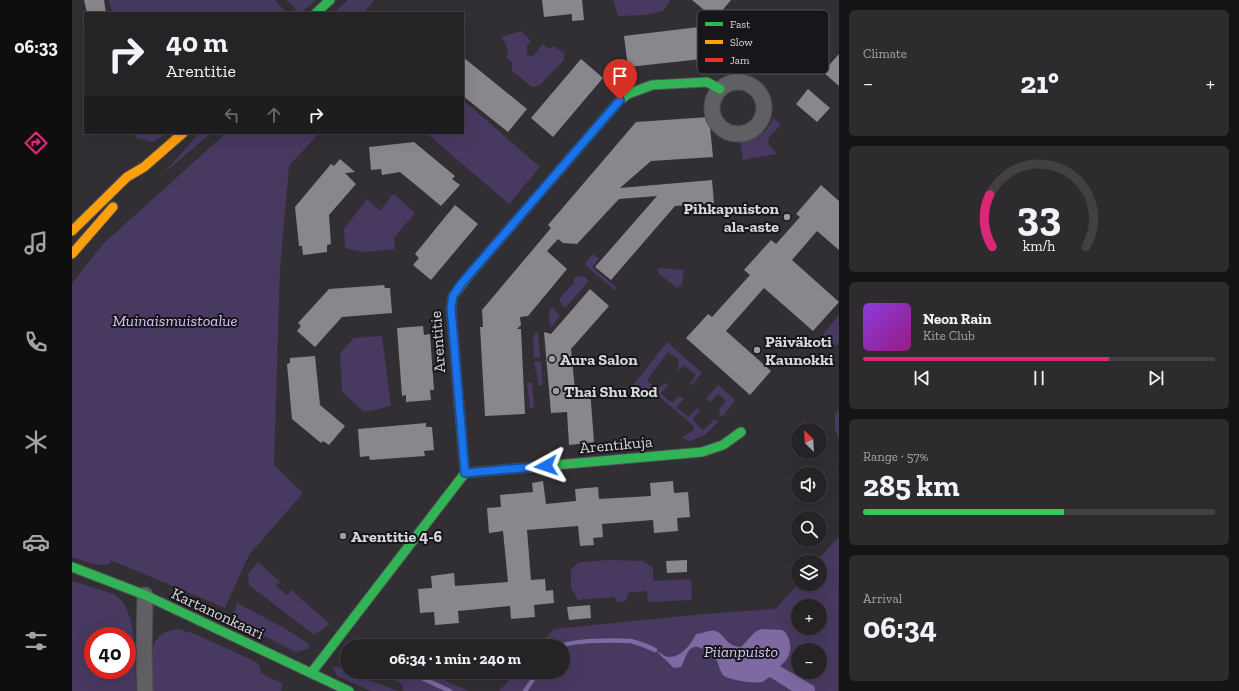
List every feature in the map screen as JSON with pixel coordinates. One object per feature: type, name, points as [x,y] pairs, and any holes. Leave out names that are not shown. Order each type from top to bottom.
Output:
[{"type":"street","points":[[317,12],[330,0]]},
{"type":"street","name":"Arentitie","points":[[465,473],[451,308],[453,296],[461,284],[620,100],[628,94],[652,85],[707,82],[720,89]]},
{"type":"street","points":[[72,231],[128,177],[144,167],[182,134]]},
{"type":"street","points":[[134,184],[144,167]]},
{"type":"street","points":[[72,254],[119,200]]},
{"type":"street","name":"Arentikuja","points":[[465,473],[702,452],[723,445],[741,432]]},
{"type":"street","points":[[312,672],[465,473]]},
{"type":"street","name":"Kartanonkaari","points":[[72,567],[145,595],[212,628],[312,672],[349,691]]},
{"type":"street","points":[[145,595],[145,691]]},
{"type":"green space","points":[[109,0],[275,0],[286,12],[112,12]]},
{"type":"green space","points":[[287,0],[316,0],[302,12],[297,12]]},
{"type":"green space","points":[[348,0],[374,0],[365,12],[335,12]]},
{"type":"green space","points":[[613,0],[670,0],[663,11],[645,15],[618,16]]},
{"type":"green space","points":[[521,31],[531,41],[526,48],[528,52],[526,55],[533,56],[543,44],[550,49],[554,46],[564,53],[564,60],[539,86],[532,87],[512,71],[512,62],[506,57],[507,49],[501,37]]},
{"type":"green space","points":[[464,101],[540,167],[509,204],[427,134],[464,134]]},
{"type":"green space","points":[[773,118],[781,125],[769,137],[768,144],[777,154],[743,160],[740,142],[760,135],[768,128]]},
{"type":"green space","points":[[134,134],[167,134],[152,142],[136,138]]},
{"type":"green space","points":[[198,134],[210,134],[164,173]]},
{"type":"green space","name":"Muinaismuistoalue","points":[[225,134],[318,134],[289,166],[280,269],[274,465],[303,493],[249,555],[225,608],[110,560],[111,563],[107,565],[97,565],[72,557],[72,283],[104,243]]},
{"type":"green space","points":[[392,195],[395,195],[415,213],[394,238],[395,249],[363,252],[345,248],[344,229],[367,199],[380,211]]},
{"type":"green space","points":[[593,254],[599,259],[592,267],[617,288],[615,290],[586,266],[586,262]]},
{"type":"green space","points":[[658,268],[684,270],[682,285],[677,288],[658,273]]},
{"type":"green space","points":[[584,276],[589,281],[565,308],[560,302],[560,298],[575,282],[573,280],[575,277]]},
{"type":"green space","points":[[552,307],[560,316],[550,328],[549,311]]},
{"type":"green space","points":[[839,315],[839,342],[836,346],[823,334]]},
{"type":"green space","points":[[538,332],[540,357],[534,358],[533,337],[535,333]]},
{"type":"green space","points":[[382,336],[391,406],[364,412],[342,392],[340,353],[354,338]]},
{"type":"green space","points":[[667,342],[702,373],[691,386],[690,384],[696,375],[684,365],[677,372],[679,360],[668,352],[647,380],[656,389],[666,383],[668,386],[661,393],[668,400],[673,402],[679,396],[684,399],[676,407],[688,417],[697,408],[700,410],[692,420],[703,430],[715,419],[718,422],[705,435],[690,441],[681,438],[694,430],[694,426],[650,389],[645,388],[637,393],[630,389]]},
{"type":"green space","points":[[534,362],[541,362],[543,385],[539,386]]},
{"type":"green space","points":[[527,383],[532,383],[534,407],[530,408]]},
{"type":"green space","points":[[718,385],[735,400],[724,415],[720,416],[719,410],[726,400],[718,394],[711,402],[706,399]]},
{"type":"green space","points":[[839,409],[839,439],[835,429],[835,414]]},
{"type":"green space","name":"Piianpuisto","points":[[839,536],[838,691],[499,691],[510,679],[570,679],[570,639],[545,639],[554,629],[704,614],[776,609],[792,591],[827,591],[827,555],[822,555]]},
{"type":"green space","points":[[609,560],[643,561],[653,568],[653,581],[691,579],[692,600],[648,602],[647,591],[628,593],[626,601],[617,602],[615,597],[578,600],[571,588],[571,569],[579,562]]},
{"type":"green space","points":[[258,562],[280,582],[276,586],[287,595],[291,590],[330,624],[314,635],[249,585],[248,574]]},
{"type":"green space","points":[[72,581],[114,594],[122,601],[128,612],[132,627],[84,627],[84,679],[136,679],[136,691],[72,691]]},
{"type":"green space","points":[[237,603],[286,629],[309,644],[308,649],[296,652],[232,620]]},
{"type":"green space","points":[[178,629],[195,634],[256,662],[260,667],[261,673],[283,684],[281,691],[152,691],[151,661],[154,644],[159,637],[167,632]]},
{"type":"green space","points":[[333,667],[340,668],[340,677],[337,676]]},
{"type":"green space","points":[[344,679],[366,679],[398,691],[371,691]]},
{"type":"green space","points":[[392,679],[441,679],[469,691],[403,691],[402,684]]},
{"type":"shaded area","points":[[761,629],[782,630],[786,633],[790,642],[790,651],[787,659],[780,666],[791,672],[791,679],[802,679],[814,686],[815,691],[792,691],[770,677],[763,682],[754,682],[726,677],[723,675],[713,656],[699,647],[691,648],[687,653],[681,667],[674,668],[655,650],[667,657],[678,655],[692,642],[696,634],[712,631],[719,633],[732,645],[741,647],[755,632]]},
{"type":"building","points":[[84,0],[104,0],[106,12],[87,12]]},
{"type":"building","points":[[542,0],[582,0],[584,20],[572,21],[572,14],[544,17]]},
{"type":"building","points":[[692,0],[731,0],[723,10],[704,10]]},
{"type":"building","points":[[697,27],[697,60],[628,67],[624,36]]},
{"type":"building","points":[[839,54],[839,86],[825,74],[829,74],[829,65]]},
{"type":"building","points":[[464,58],[527,109],[508,132],[464,97]]},
{"type":"building","points":[[581,59],[603,78],[553,137],[531,118]]},
{"type":"building","points":[[808,89],[830,108],[817,122],[796,104]]},
{"type":"building","points":[[709,117],[713,157],[651,161],[620,188],[712,180],[714,203],[675,206],[611,280],[595,267],[657,196],[619,199],[577,244],[563,243],[558,239],[547,251],[567,269],[528,316],[520,317],[521,325],[517,329],[521,329],[525,414],[485,416],[480,327],[483,327],[482,310],[551,228],[548,225],[636,122]]},
{"type":"building","points":[[414,142],[455,176],[452,179],[460,185],[441,206],[400,172],[382,175],[381,169],[371,170],[369,147]]},
{"type":"building","points":[[340,159],[355,172],[345,173],[356,184],[329,215],[331,244],[327,245],[327,252],[303,255],[302,246],[299,246],[295,207],[331,164],[334,166]]},
{"type":"building","points":[[821,185],[839,201],[839,250],[817,231],[792,260],[839,302],[813,331],[764,288],[726,331],[771,371],[750,395],[686,338],[708,314],[712,317],[750,275],[744,270],[771,240],[776,244],[800,217],[796,214]]},
{"type":"building","points":[[455,205],[478,224],[431,280],[413,265],[419,258],[415,254]]},
{"type":"building","points":[[384,285],[385,288],[390,288],[392,313],[342,317],[315,347],[297,331],[301,326],[298,323],[329,289]]},
{"type":"building","points":[[590,289],[609,306],[571,349],[575,390],[590,389],[594,442],[569,445],[567,412],[551,413],[544,332],[551,334]]},
{"type":"building","points":[[423,326],[424,335],[430,334],[434,390],[430,390],[431,400],[406,402],[406,395],[402,396],[397,328]]},
{"type":"building","points":[[315,356],[320,405],[345,426],[329,445],[323,441],[321,443],[292,419],[287,364],[290,363],[290,358]]},
{"type":"building","points":[[426,423],[426,427],[432,427],[434,450],[424,451],[425,456],[370,460],[369,456],[360,457],[358,429]]},
{"type":"building","points":[[543,481],[546,504],[576,501],[575,489],[598,487],[599,499],[651,496],[650,483],[673,481],[674,493],[688,492],[690,517],[677,518],[678,531],[654,533],[653,520],[602,524],[603,537],[593,538],[594,545],[580,546],[578,526],[527,530],[531,580],[545,579],[546,591],[553,590],[554,603],[534,605],[535,617],[511,619],[510,606],[458,611],[459,623],[435,625],[434,612],[420,613],[418,589],[432,588],[431,576],[454,573],[455,586],[508,582],[503,531],[489,533],[487,508],[501,507],[500,495],[533,492],[532,483]]},
{"type":"building","points":[[687,560],[687,572],[667,573],[666,561]]},
{"type":"building","points":[[590,605],[591,618],[569,620],[567,607]]},
{"type":"waterway","points":[[570,644],[631,641],[655,650]]},
{"type":"waterway","points":[[424,679],[450,691]]},
{"type":"waterway","points":[[525,691],[533,679]]},
{"type":"traffic: fast","points":[[317,12],[330,0]]},
{"type":"traffic: fast","points":[[469,275],[620,100],[628,94],[652,85],[707,82],[720,89]]},
{"type":"traffic: fast","points":[[312,672],[465,473],[459,404]]},
{"type":"traffic: fast","points":[[465,473],[702,452],[723,445],[741,432]]},
{"type":"traffic: fast","points":[[72,567],[145,595],[349,691]]},
{"type":"traffic: slow","points":[[72,231],[127,177],[144,167],[182,134]]},
{"type":"traffic: slow","points":[[72,254],[113,207]]},
{"type":"traffic: jam","points":[[459,404],[451,308],[453,296],[469,275]]},
{"type":"place","name":"Pihkapuiston ala-aste","points":[[787,217]]},
{"type":"place","name":"Päiväkoti Kaunokki","points":[[757,350]]},
{"type":"place","name":"Aura Salon","points":[[552,359]]},
{"type":"place","name":"Thai Shu Rod","points":[[556,391]]},
{"type":"place","name":"Arentitie 4-6","points":[[343,536]]},
{"type":"route","points":[[546,466],[465,473],[451,308],[453,296],[461,284],[516,218],[620,100]]}]
